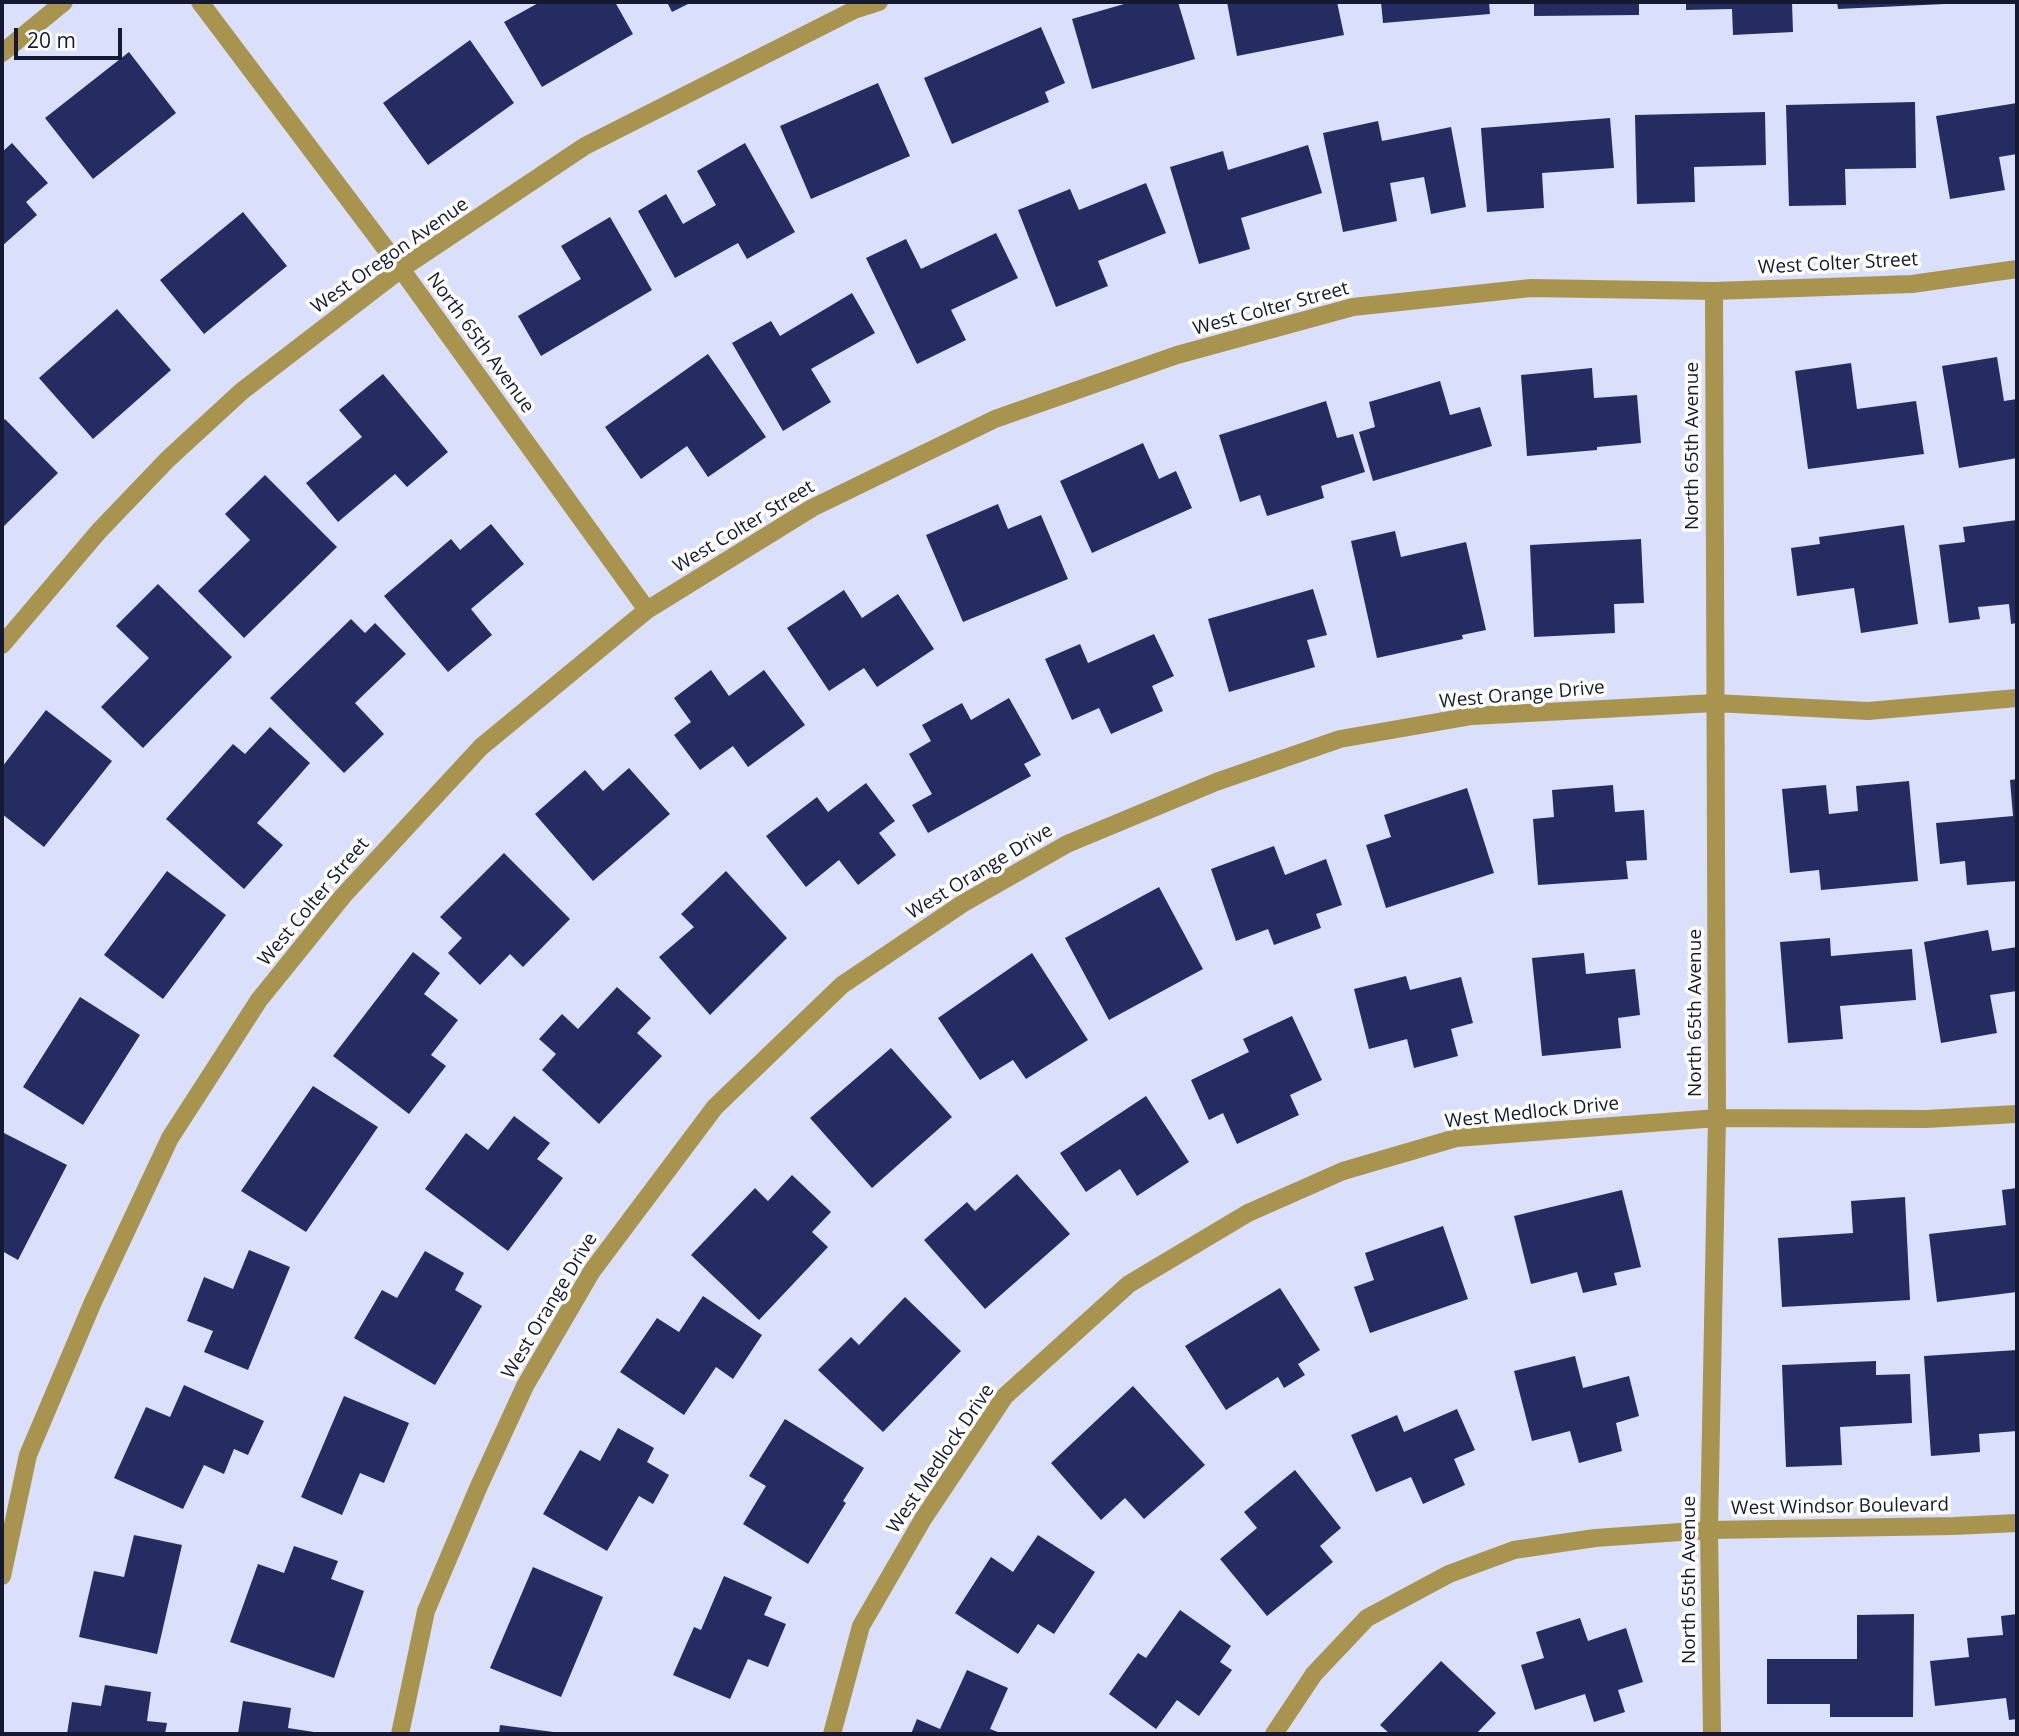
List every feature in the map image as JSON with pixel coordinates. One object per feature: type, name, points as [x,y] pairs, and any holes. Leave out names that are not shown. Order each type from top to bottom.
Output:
[{"type":"street","points":[[2,53],[64,2]]},
{"type":"street","name":"North 65th Avenue","points":[[200,2],[401,269],[647,610]]},
{"type":"street","name":"West Oregon Avenue","points":[[2,645],[99,531],[168,459],[242,391],[401,269],[585,146],[854,10],[878,2]]},
{"type":"street","name":"West Colter Street","points":[[2,1576],[28,1455],[93,1302],[170,1138],[259,1000],[343,896],[481,747],[647,610],[812,508],[995,419],[1177,355],[1353,307],[1531,288],[1714,291],[1912,284],[2017,269]]},
{"type":"street","name":"North 65th Avenue","points":[[1712,1734],[1709,1530],[1717,1118],[1714,291]]},
{"type":"street","name":"West Orange Drive","points":[[400,1734],[426,1611],[525,1386],[592,1271],[715,1107],[842,985],[962,904],[1067,844],[1216,782],[1340,739],[1472,716],[1715,703],[1868,711],[2017,698]]},
{"type":"street","name":"West Medlock Drive","points":[[832,1734],[861,1626],[938,1496],[1005,1396],[1129,1284],[1248,1213],[1331,1176],[1456,1138],[1717,1118],[1926,1119],[2017,1114]]},
{"type":"street","name":"West Windsor Boulevard","points":[[1274,1734],[1314,1674],[1367,1618],[1448,1574],[1514,1550],[1595,1538],[1709,1530],[2017,1523]]},
{"type":"building","points":[[540,2],[615,2],[633,34],[542,87],[504,22]]},
{"type":"building","points":[[667,2],[692,2],[672,12]]},
{"type":"building","points":[[1131,2],[1178,2],[1195,59],[1092,89],[1072,19]]},
{"type":"building","points":[[1227,2],[1337,2],[1344,35],[1237,56]]},
{"type":"building","points":[[1381,2],[1489,2],[1490,14],[1383,23]]},
{"type":"building","points":[[1534,2],[1639,2],[1639,15],[1534,16]]},
{"type":"building","points":[[1686,2],[1792,2],[1793,32],[1733,35],[1732,9],[1686,10]]},
{"type":"building","points":[[1837,2],[1945,2],[1945,4],[1838,9]]},
{"type":"building","points":[[1041,27],[1065,83],[1045,92],[1049,102],[952,144],[924,78]]},
{"type":"building","points":[[470,40],[514,103],[428,165],[383,103]]},
{"type":"building","points":[[129,52],[176,113],[93,179],[45,118]]},
{"type":"building","points":[[878,83],[910,156],[811,199],[780,126]]},
{"type":"building","points":[[1915,102],[1916,168],[1845,169],[1846,205],[1789,206],[1786,105]]},
{"type":"building","points":[[2017,103],[2017,154],[1999,157],[2005,190],[1950,199],[1936,116]]},
{"type":"building","points":[[1765,112],[1766,165],[1694,167],[1695,202],[1637,204],[1635,115]]},
{"type":"building","points":[[1610,118],[1614,168],[1542,173],[1544,208],[1487,212],[1481,128]]},
{"type":"building","points":[[1378,121],[1382,141],[1451,127],[1466,207],[1431,214],[1424,177],[1390,183],[1397,221],[1343,232],[1323,133]]},
{"type":"building","points":[[12,143],[48,183],[26,202],[37,215],[2,246],[2,152]]},
{"type":"building","points":[[745,143],[795,232],[747,259],[738,243],[675,278],[638,211],[666,194],[683,224],[716,205],[697,171]]},
{"type":"building","points":[[1308,145],[1322,193],[1241,218],[1250,249],[1199,264],[1170,167],[1223,151],[1228,170]]},
{"type":"building","points":[[1146,183],[1166,233],[1098,261],[1108,286],[1056,307],[1018,210],[1070,189],[1079,210]]},
{"type":"building","points":[[243,212],[287,266],[204,334],[160,280]]},
{"type":"building","points":[[610,217],[652,290],[541,356],[518,316],[581,279],[561,246]]},
{"type":"building","points":[[996,233],[1018,278],[951,310],[966,340],[917,364],[866,258],[906,239],[921,269]]},
{"type":"building","points":[[852,293],[875,333],[811,369],[831,402],[783,431],[732,343],[771,321],[780,336]]},
{"type":"building","points":[[117,309],[171,370],[93,439],[39,378]]},
{"type":"building","points":[[708,354],[766,437],[708,477],[687,446],[641,479],[605,427]]},
{"type":"building","points":[[1997,357],[2004,401],[2017,399],[2017,458],[1959,468],[1942,366]]},
{"type":"building","points":[[1851,363],[1857,409],[1916,401],[1924,454],[1808,469],[1795,371]]},
{"type":"building","points":[[1592,368],[1594,398],[1637,395],[1641,443],[1527,456],[1521,375]]},
{"type":"building","points":[[383,374],[448,452],[407,487],[395,474],[338,522],[306,483],[362,437],[339,410]]},
{"type":"building","points":[[1440,381],[1450,415],[1480,407],[1492,446],[1373,481],[1359,432],[1375,427],[1369,402]]},
{"type":"building","points":[[1326,401],[1337,438],[1353,434],[1365,472],[1321,486],[1324,498],[1267,516],[1260,495],[1240,502],[1219,435]]},
{"type":"building","points":[[5,419],[58,473],[2,528],[2,422]]},
{"type":"building","points":[[1143,443],[1159,479],[1176,471],[1192,508],[1092,553],[1060,481]]},
{"type":"building","points":[[265,475],[337,547],[244,638],[198,591],[250,540],[225,514]]},
{"type":"building","points":[[998,504],[1008,529],[1041,515],[1068,579],[963,622],[926,535]]},
{"type":"building","points":[[2017,520],[2017,623],[2011,624],[2009,604],[1978,607],[1980,619],[1949,623],[1939,545],[1965,542],[1963,527]]},
{"type":"building","points":[[491,524],[524,564],[471,609],[492,635],[448,672],[384,596],[451,539],[460,550]]},
{"type":"building","points":[[1904,525],[1918,624],[1861,633],[1854,588],[1797,596],[1791,548],[1820,544],[1819,537]]},
{"type":"building","points":[[1395,531],[1401,557],[1466,542],[1486,630],[1462,635],[1463,639],[1377,658],[1351,541]]},
{"type":"building","points":[[1641,539],[1644,603],[1614,604],[1615,633],[1534,637],[1530,545]]},
{"type":"building","points":[[158,584],[232,657],[143,748],[101,707],[149,658],[116,626]]},
{"type":"building","points":[[1313,589],[1327,635],[1307,640],[1315,667],[1229,692],[1208,619]]},
{"type":"building","points":[[844,590],[862,618],[898,594],[934,649],[877,687],[864,668],[829,691],[787,628]]},
{"type":"building","points":[[351,619],[365,633],[375,623],[406,654],[355,703],[384,734],[344,773],[270,698]]},
{"type":"building","points":[[1154,634],[1174,676],[1152,686],[1163,711],[1111,734],[1099,708],[1072,720],[1045,659],[1080,644],[1088,663]]},
{"type":"building","points":[[711,670],[729,696],[764,670],[805,725],[748,767],[733,746],[700,770],[674,735],[691,722],[674,698]]},
{"type":"building","points":[[1009,698],[1041,755],[1024,764],[1031,776],[928,833],[912,805],[932,794],[909,754],[931,741],[922,725],[962,703],[971,720]]},
{"type":"building","points":[[46,710],[112,761],[44,847],[2,814],[2,767]]},
{"type":"building","points":[[270,727],[310,763],[257,823],[283,845],[244,889],[166,819],[233,744],[245,754]]},
{"type":"building","points":[[629,768],[670,814],[593,881],[535,814],[585,770],[603,791]]},
{"type":"building","points":[[2017,779],[2017,881],[1967,885],[1965,861],[1940,864],[1936,823],[2013,816],[2010,780]]},
{"type":"building","points":[[1909,781],[1918,881],[1821,890],[1819,870],[1790,873],[1782,789],[1826,785],[1829,814],[1858,811],[1856,786]]},
{"type":"building","points":[[866,783],[895,821],[879,833],[896,855],[858,885],[839,860],[806,887],[766,836],[817,797],[828,812]]},
{"type":"building","points":[[1613,785],[1615,812],[1644,810],[1647,860],[1626,861],[1628,879],[1538,885],[1533,819],[1554,817],[1552,790]]},
{"type":"building","points":[[1467,788],[1494,873],[1386,908],[1366,845],[1391,837],[1384,815]]},
{"type":"building","points":[[1274,846],[1285,875],[1326,859],[1342,905],[1316,914],[1321,928],[1274,945],[1268,929],[1236,941],[1211,869]]},
{"type":"building","points":[[504,853],[570,919],[523,967],[510,954],[480,985],[448,953],[462,938],[440,917]]},
{"type":"building","points":[[167,871],[226,915],[163,999],[104,955]]},
{"type":"building","points":[[726,871],[787,938],[710,1015],[659,957],[694,927],[681,914]]},
{"type":"building","points":[[1159,887],[1203,969],[1109,1020],[1065,938]]},
{"type":"building","points":[[1988,930],[1992,951],[2017,947],[2017,991],[1990,995],[1997,1033],[1941,1043],[1924,942]]},
{"type":"building","points":[[1830,938],[1831,956],[1912,949],[1916,1000],[1840,1006],[1843,1039],[1788,1043],[1780,942]]},
{"type":"building","points":[[413,952],[440,973],[424,994],[458,1020],[431,1055],[446,1066],[409,1114],[333,1056]]},
{"type":"building","points":[[1032,953],[1088,1040],[1026,1079],[1013,1060],[980,1080],[938,1018]]},
{"type":"building","points":[[1584,953],[1586,974],[1635,969],[1640,1015],[1618,1018],[1621,1048],[1542,1056],[1532,958]]},
{"type":"building","points":[[1406,976],[1410,990],[1461,977],[1473,1023],[1451,1029],[1458,1056],[1414,1068],[1407,1039],[1369,1049],[1354,989]]},
{"type":"building","points":[[617,987],[651,1018],[637,1033],[662,1056],[599,1124],[542,1070],[556,1054],[539,1039],[562,1014],[578,1029]]},
{"type":"building","points":[[80,997],[140,1035],[83,1125],[23,1087]]},
{"type":"building","points":[[1292,1016],[1322,1080],[1290,1095],[1299,1115],[1237,1144],[1223,1113],[1209,1120],[1191,1080],[1249,1052],[1243,1039]]},
{"type":"building","points":[[891,1048],[952,1117],[872,1188],[810,1118]]},
{"type":"building","points":[[313,1086],[378,1127],[306,1232],[241,1191]]},
{"type":"building","points":[[1146,1096],[1189,1162],[1137,1196],[1120,1169],[1086,1192],[1060,1153]]},
{"type":"building","points":[[514,1116],[550,1143],[537,1159],[563,1178],[508,1251],[425,1189],[466,1133],[488,1150]]},
{"type":"building","points":[[4,1133],[67,1165],[18,1260],[2,1251]]},
{"type":"building","points":[[1017,1174],[1070,1234],[985,1309],[924,1240],[967,1202],[975,1211]]},
{"type":"building","points":[[792,1175],[831,1212],[812,1232],[828,1247],[759,1320],[691,1255],[755,1188],[768,1201]]},
{"type":"building","points":[[2017,1188],[2017,1292],[1937,1302],[1929,1234],[2006,1225],[2002,1190]]},
{"type":"building","points":[[1622,1190],[1641,1267],[1614,1273],[1617,1285],[1583,1293],[1577,1272],[1531,1284],[1514,1216]]},
{"type":"building","points":[[1905,1197],[1910,1300],[1782,1307],[1778,1238],[1853,1233],[1851,1201]]},
{"type":"building","points":[[1443,1226],[1468,1299],[1370,1333],[1354,1287],[1374,1280],[1365,1253]]},
{"type":"building","points":[[249,1250],[290,1267],[248,1370],[204,1352],[213,1331],[187,1321],[204,1277],[233,1289]]},
{"type":"building","points":[[425,1251],[464,1273],[455,1290],[482,1306],[435,1385],[354,1338],[382,1290],[397,1298]]},
{"type":"building","points":[[1280,1288],[1320,1350],[1298,1364],[1305,1375],[1284,1388],[1278,1377],[1226,1410],[1185,1346]]},
{"type":"building","points":[[703,1296],[762,1335],[733,1379],[716,1367],[684,1415],[620,1372],[657,1318],[679,1332]]},
{"type":"building","points":[[905,1297],[961,1351],[883,1432],[818,1370],[851,1337],[859,1345]]},
{"type":"building","points":[[2017,1350],[2017,1431],[1979,1434],[1980,1452],[1931,1456],[1924,1356]]},
{"type":"building","points":[[1575,1356],[1583,1388],[1629,1376],[1639,1416],[1616,1423],[1622,1451],[1579,1463],[1570,1431],[1532,1441],[1514,1371]]},
{"type":"building","points":[[1876,1361],[1876,1375],[1910,1374],[1912,1423],[1840,1427],[1842,1465],[1786,1467],[1782,1365]]},
{"type":"building","points":[[184,1385],[264,1421],[248,1455],[234,1449],[224,1474],[204,1465],[183,1509],[114,1478],[146,1407],[170,1417]]},
{"type":"building","points":[[1133,1386],[1205,1465],[1144,1519],[1125,1498],[1101,1520],[1051,1463]]},
{"type":"building","points":[[344,1396],[409,1423],[384,1483],[360,1473],[342,1515],[301,1497]]},
{"type":"building","points":[[1457,1409],[1475,1450],[1454,1459],[1465,1485],[1423,1504],[1411,1477],[1376,1492],[1351,1435],[1397,1415],[1404,1432]]},
{"type":"building","points":[[785,1419],[864,1468],[808,1564],[743,1524],[766,1486],[749,1476]]},
{"type":"building","points":[[618,1428],[654,1448],[647,1462],[669,1475],[653,1504],[639,1496],[607,1551],[543,1514],[580,1450],[600,1461]]},
{"type":"building","points":[[1295,1470],[1341,1528],[1320,1546],[1333,1562],[1267,1616],[1220,1559],[1257,1528],[1244,1512]]},
{"type":"building","points":[[134,1535],[182,1545],[157,1654],[79,1637],[94,1571],[124,1577]]},
{"type":"building","points":[[1038,1535],[1095,1572],[1054,1634],[1038,1624],[1018,1654],[955,1613],[991,1557],[1013,1572]]},
{"type":"building","points":[[294,1546],[338,1561],[331,1579],[364,1591],[334,1678],[230,1642],[258,1564],[284,1573]]},
{"type":"building","points":[[533,1567],[603,1597],[561,1697],[490,1668]]},
{"type":"building","points":[[724,1576],[772,1597],[764,1615],[786,1624],[768,1667],[748,1659],[730,1699],[673,1675],[694,1627],[701,1630]]},
{"type":"building","points":[[1180,1610],[1231,1646],[1220,1662],[1232,1670],[1199,1716],[1177,1700],[1156,1729],[1109,1694],[1138,1653],[1146,1658]]},
{"type":"building","points":[[1914,1614],[1913,1717],[1830,1717],[1830,1704],[1767,1704],[1767,1659],[1857,1659],[1857,1615]]},
{"type":"building","points":[[2017,1614],[2017,1719],[2009,1720],[2006,1698],[1935,1706],[1930,1661],[1969,1657],[1967,1638],[2003,1635],[2001,1616]]},
{"type":"building","points":[[1580,1618],[1588,1641],[1626,1628],[1643,1682],[1618,1690],[1625,1712],[1594,1722],[1585,1694],[1535,1710],[1521,1665],[1544,1658],[1536,1632]]},
{"type":"building","points":[[1441,1661],[1496,1713],[1476,1734],[1390,1734],[1380,1725]]},
{"type":"building","points":[[967,1670],[1008,1688],[990,1729],[1003,1734],[911,1734],[917,1719],[940,1729]]},
{"type":"building","points":[[105,1685],[151,1692],[147,1721],[167,1723],[165,1734],[67,1734],[72,1702],[101,1706]]},
{"type":"building","points":[[243,1701],[291,1708],[288,1728],[314,1734],[238,1734]]},
{"type":"building","points":[[500,1725],[561,1733],[561,1734],[499,1734]]}]
